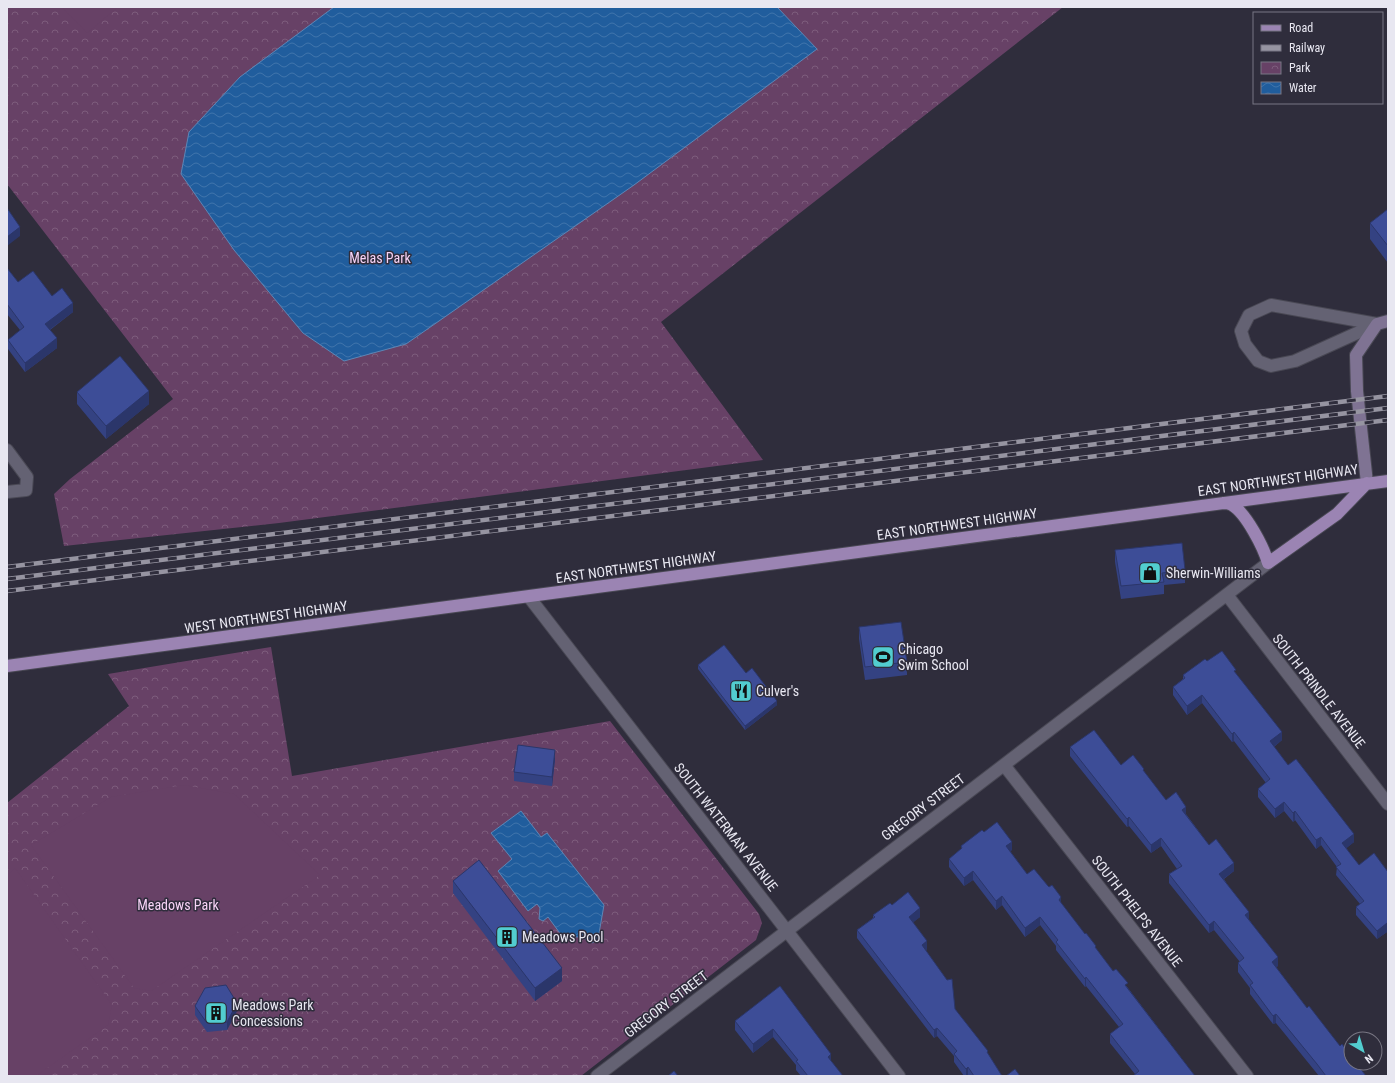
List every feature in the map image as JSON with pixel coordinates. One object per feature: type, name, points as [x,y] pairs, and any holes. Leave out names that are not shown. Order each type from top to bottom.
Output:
[{"type":"main road","name":"EAST NORTHWEST HIGHWAY","points":[[529,597],[1388,481]]},
{"type":"main road","points":[[1222,503],[1233,505],[1243,516],[1260,542],[1266,554],[1268,563],[1337,514],[1367,483]]},
{"type":"main road","name":"WEST NORTHWEST HIGHWAY","points":[[7,666],[529,597]]},
{"type":"street","points":[[1271,305],[1382,323],[1295,361],[1271,366],[1258,361],[1245,344],[1241,332],[1249,315],[1271,305]]},
{"type":"street","points":[[1367,483],[1356,391],[1356,355],[1382,323]]},
{"type":"street","points":[[7,450],[27,477],[26,490],[7,492]]},
{"type":"street","name":"GREGORY STREET","points":[[597,1076],[1268,563]]},
{"type":"street","name":"SOUTH PRINDLE AVENUE","points":[[1227,595],[1388,804]]},
{"type":"street","name":"SOUTH WATERMAN AVENUE","points":[[529,597],[899,1076]]},
{"type":"street","name":"SOUTH PHELPS AVENUE","points":[[1004,765],[1247,1076]]},
{"type":"green space","name":"Melas Park","points":[[7,7],[1063,7],[661,322],[763,460],[279,523],[64,546],[54,494],[70,479],[173,399],[7,184]]},
{"type":"green space","points":[[62,7],[118,7],[87,33]]},
{"type":"green space","name":"Meadows Park","points":[[271,647],[292,776],[610,721],[759,914],[762,923],[756,940],[581,1076],[7,1076],[7,803],[129,706],[108,674]]},
{"type":"green space","points":[[184,785],[234,794],[320,875],[151,991],[134,988],[31,845],[111,797]]},
{"type":"green space","points":[[15,868],[112,1005],[108,1025],[36,1076],[7,1076],[7,876]]},
{"type":"green space","points":[[142,1068],[158,1076],[129,1076]]},
{"type":"water","points":[[334,7],[777,7],[817,49],[634,185],[406,344],[344,361],[303,333],[234,250],[181,174],[189,132],[240,77]]},
{"type":"water","points":[[521,811],[541,837],[547,833],[604,905],[598,939],[592,943],[579,937],[573,937],[565,940],[548,917],[543,921],[539,919],[540,908],[537,904],[528,911],[498,871],[512,859],[491,833]]},
{"type":"building","points":[[7,208],[20,227],[7,237]]},
{"type":"building","points":[[1388,209],[1388,246],[1370,223]]},
{"type":"building","points":[[7,268],[18,282],[33,271],[52,296],[62,288],[73,303],[45,324],[57,338],[25,363],[8,340],[24,327],[7,304]]},
{"type":"building","points":[[120,356],[149,391],[106,426],[77,392]]},
{"type":"building","name":"Sherwin-Williams","points":[[1182,543],[1185,570],[1162,573],[1164,582],[1121,586],[1115,550]]},
{"type":"building","name":"Chicago Swim School","points":[[901,622],[907,662],[865,667],[859,627]]},
{"type":"building","name":"Culver's","points":[[724,645],[746,673],[752,668],[777,701],[745,726],[698,665]]},
{"type":"building","points":[[1222,651],[1236,670],[1234,671],[1282,732],[1270,741],[1288,765],[1296,759],[1354,834],[1342,843],[1359,865],[1374,853],[1388,872],[1388,925],[1387,923],[1377,931],[1356,907],[1364,901],[1336,867],[1341,864],[1321,837],[1316,840],[1295,811],[1293,813],[1284,802],[1275,809],[1258,789],[1270,779],[1234,732],[1232,734],[1202,695],[1187,706],[1173,687],[1185,678],[1183,675],[1205,659],[1207,661]]},
{"type":"building","points":[[1094,730],[1121,765],[1133,755],[1166,800],[1176,792],[1186,807],[1182,810],[1209,845],[1216,839],[1234,863],[1219,874],[1249,912],[1245,915],[1278,957],[1272,962],[1307,1008],[1309,1006],[1340,1046],[1342,1044],[1343,1045],[1343,1071],[1362,1071],[1366,1076],[1326,1076],[1276,1014],[1273,1016],[1250,985],[1253,983],[1238,963],[1244,958],[1214,921],[1209,925],[1169,874],[1182,866],[1161,838],[1151,845],[1129,817],[1127,819],[1070,747]]},
{"type":"building","points":[[518,745],[555,750],[552,777],[514,772]]},
{"type":"building","points":[[997,822],[1012,842],[1006,846],[1027,874],[1034,869],[1049,887],[1052,885],[1061,897],[1059,900],[1096,946],[1095,947],[1113,971],[1116,969],[1128,983],[1125,985],[1195,1076],[1133,1076],[1139,1071],[1110,1034],[1123,1024],[1056,942],[1058,940],[1040,917],[1025,928],[1002,896],[996,901],[973,871],[964,878],[949,859],[962,848],[961,846],[982,830],[984,832]]},
{"type":"building","name":"Meadows Pool","points":[[479,860],[562,968],[535,988],[453,881]]},
{"type":"building","points":[[908,892],[920,908],[909,917],[927,941],[922,945],[947,980],[952,979],[955,1009],[988,1051],[987,1052],[1002,1076],[974,1076],[968,1067],[966,1069],[954,1054],[957,1051],[937,1028],[934,1030],[857,930],[875,917],[873,915],[890,903],[892,905]]},
{"type":"building","name":"Meadows Park Concessions","points":[[226,985],[237,1003],[227,1022],[207,1023],[195,1006],[205,988]]},
{"type":"building","points":[[780,986],[831,1054],[828,1057],[843,1076],[808,1076],[796,1061],[798,1060],[773,1029],[753,1044],[735,1021]]},
{"type":"building","points":[[1015,1069],[1020,1076],[1006,1076]]},
{"type":"building","points":[[674,1071],[678,1076],[668,1076]]},
{"type":"railway","points":[[7,567],[1388,396]]},
{"type":"railway","points":[[7,579],[1388,408]]},
{"type":"railway","points":[[7,591],[1388,420]]},
{"type":"place","name":"Sherwin-Williams","points":[[1150,573]]},
{"type":"place","name":"Chicago Swim School","points":[[883,657]]},
{"type":"place","name":"Culver's","points":[[741,691]]},
{"type":"place","name":"Meadows Pool","points":[[507,937]]},
{"type":"place","name":"Meadows Park Concessions","points":[[216,1013]]}]
